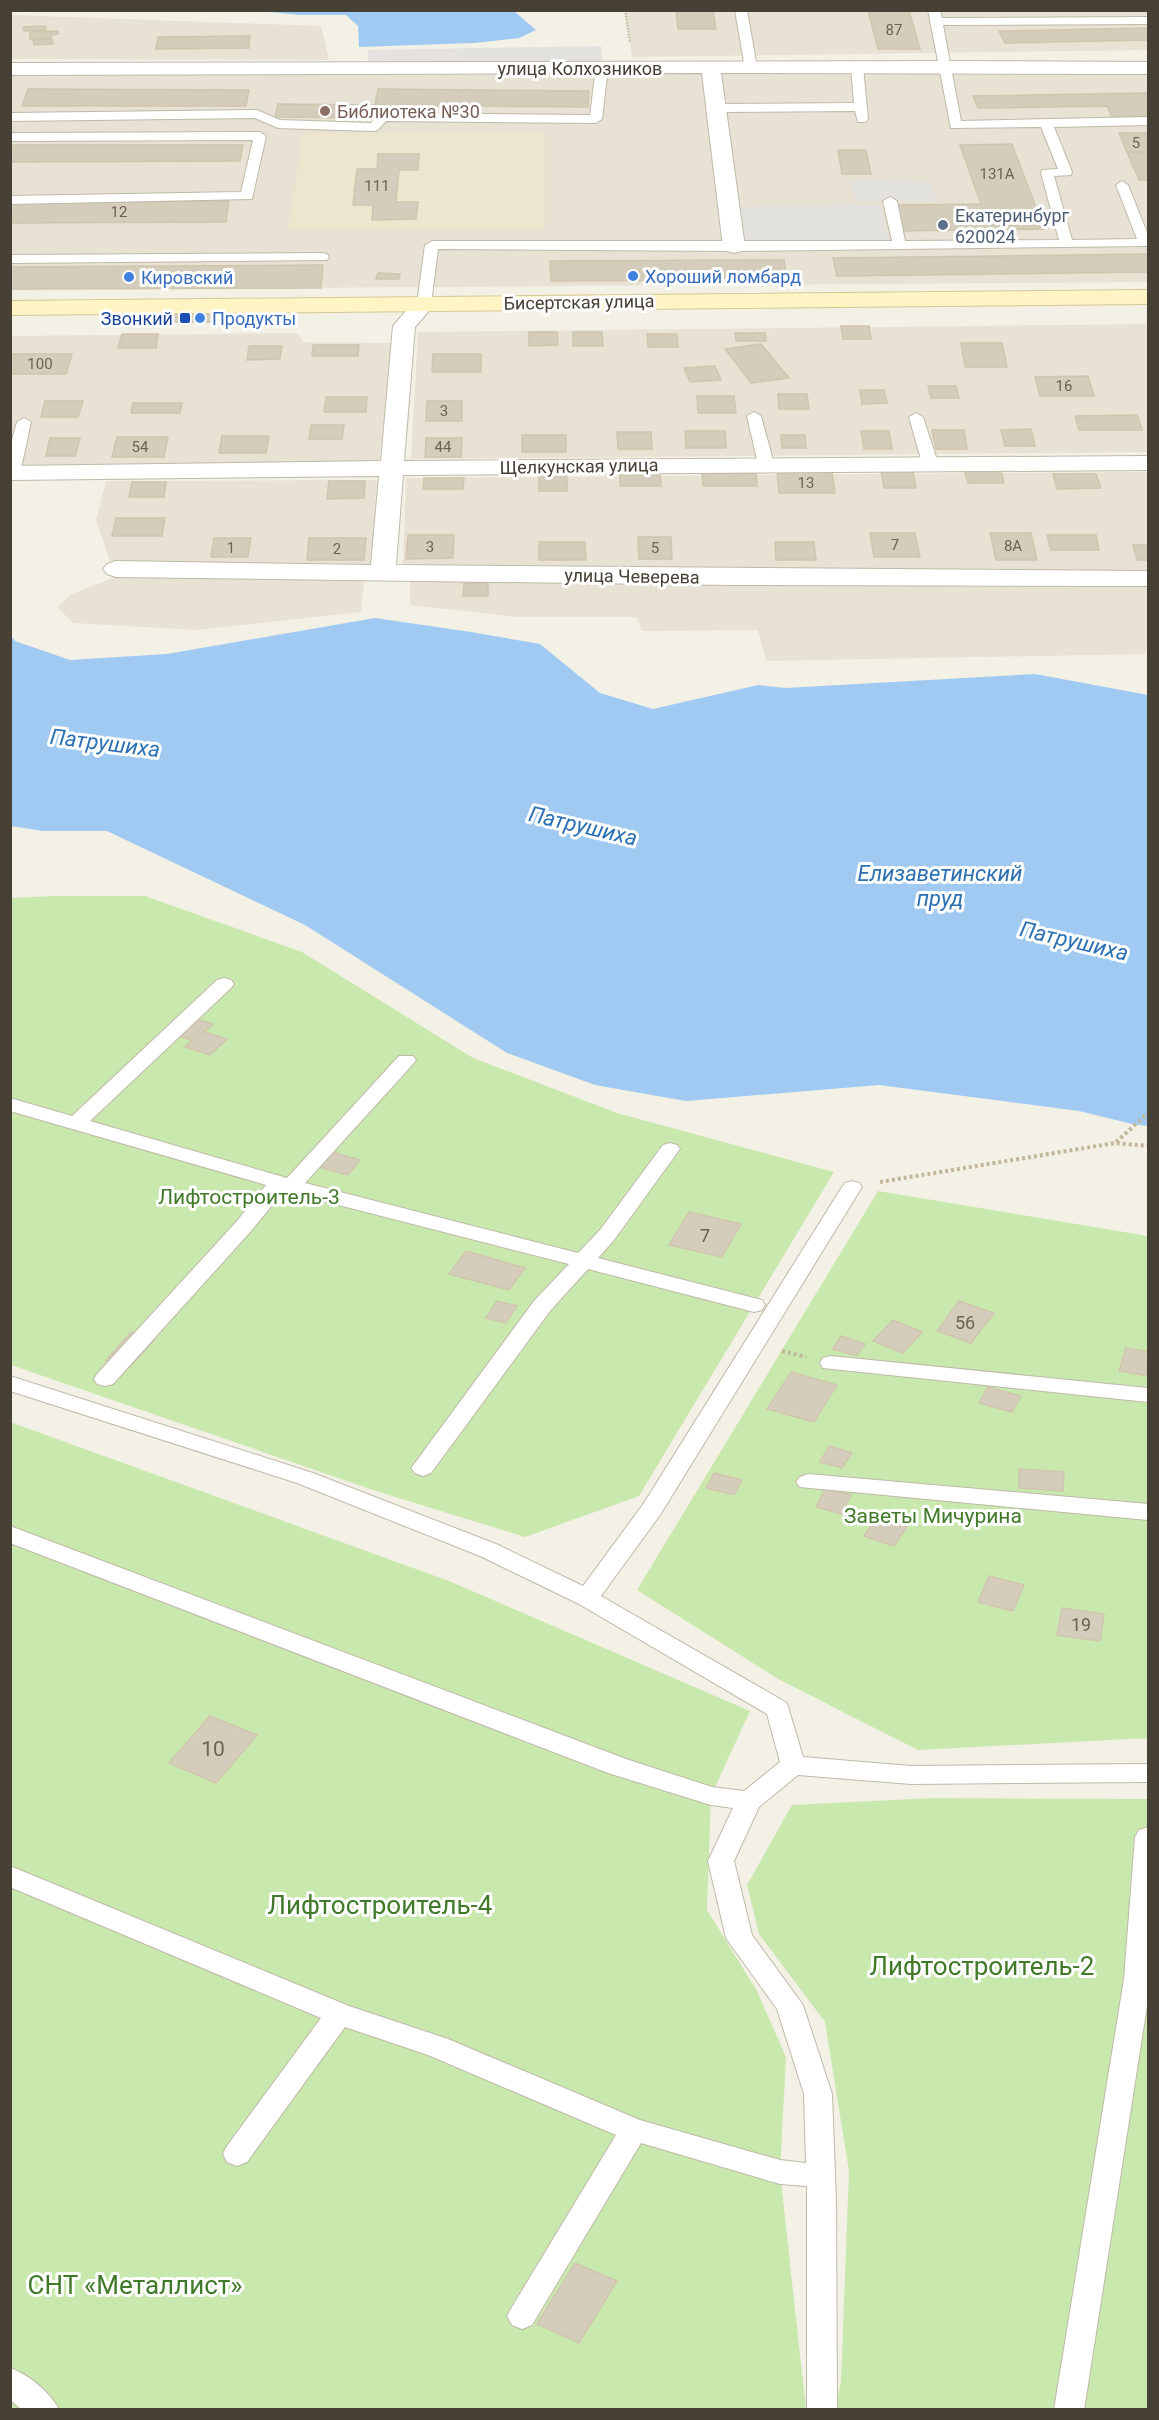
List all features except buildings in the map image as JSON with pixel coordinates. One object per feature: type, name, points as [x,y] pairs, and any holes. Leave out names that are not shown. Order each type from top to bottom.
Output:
[{"type":"main road","name":"Бисертская улица","points":[[10,308],[1149,297]]},
{"type":"street","points":[[711,68],[734,247]]},
{"type":"street","name":"улица Колхозников","points":[[10,69],[1149,68]]},
{"type":"street","points":[[383,573],[404,326],[424,304]]},
{"type":"street","name":"Щелкунская улица","points":[[11,473],[766,464],[1149,463]]},
{"type":"street","name":"улица Чеверева","points":[[116,569],[1149,579]]},
{"type":"lane","points":[[741,10],[751,68]]},
{"type":"lane","points":[[1149,20],[935,16],[955,125],[1149,121]]},
{"type":"lane","points":[[716,108],[861,114],[857,67]]},
{"type":"lane","points":[[10,117],[257,114],[278,124],[374,127],[382,117],[596,119],[602,68]]},
{"type":"lane","points":[[1046,123],[1066,172],[1047,172],[1067,244]]},
{"type":"lane","points":[[10,137],[260,136],[247,196],[10,200]]},
{"type":"lane","points":[[424,304],[432,245],[734,247],[1145,243],[1122,186]]},
{"type":"lane","points":[[890,201],[899,245]]},
{"type":"lane","points":[[10,260],[322,257]]},
{"type":"lane","points":[[754,416],[766,464]]},
{"type":"lane","points":[[916,417],[930,463]]},
{"type":"lane","points":[[11,473],[24,422]]},
{"type":"lane","points":[[76,1123],[224,984]]},
{"type":"lane","points":[[105,1379],[236,1235],[406,1060]]},
{"type":"lane","points":[[10,1104],[285,1184],[754,1305]]},
{"type":"lane","points":[[423,1468],[542,1306],[607,1235],[670,1149]]},
{"type":"lane","points":[[587,1598],[652,1509],[852,1187]]},
{"type":"lane","points":[[831,1364],[1149,1395]]},
{"type":"lane","points":[[10,1383],[305,1478],[488,1550],[587,1598],[778,1709],[793,1765]]},
{"type":"lane","points":[[808,1482],[1149,1512]]},
{"type":"lane","points":[[10,1534],[617,1766],[711,1796],[749,1801]]},
{"type":"lane","points":[[822,2409],[821,2176],[818,2094],[789,2005],[739,1938],[721,1861],[749,1801],[793,1765],[911,1775],[1148,1775]]},
{"type":"lane","points":[[1069,2409],[1091,2283],[1138,1978],[1149,1837]]},
{"type":"lane","points":[[10,1876],[339,2014],[438,2047],[634,2130],[780,2172],[821,2176]]},
{"type":"lane","points":[[237,2154],[339,2014]]},
{"type":"lane","points":[[522,2316],[634,2130]]},
{"type":"lane","points":[[10,2381],[44,2409]]},
{"type":"path","points":[[625,10],[632,68]]},
{"type":"path","points":[[1115,1143],[1149,1113]]},
{"type":"path","points":[[852,1187],[1115,1143],[1149,1146]]},
{"type":"path","points":[[755,1344],[831,1364]]},
{"type":"shaded area","points":[[625,11],[1148,11],[1148,50],[632,57]]},
{"type":"shaded area","points":[[11,15],[321,26],[329,60],[11,59]]},
{"type":"shaded area","points":[[601,46],[603,64],[368,63],[368,50]]},
{"type":"shaded area","points":[[1148,71],[1148,282],[11,290],[10,75]]},
{"type":"shaded area","points":[[303,133],[545,133],[545,229],[288,230]]},
{"type":"shaded area","points":[[850,181],[930,182],[937,201],[856,201]]},
{"type":"shaded area","points":[[881,205],[889,240],[744,241],[739,207]]},
{"type":"shaded area","points":[[1148,324],[1148,452],[411,459],[418,332]]},
{"type":"shaded area","points":[[298,333],[303,342],[393,343],[379,461],[11,465],[10,336]]},
{"type":"shaded area","points":[[1148,472],[1148,572],[403,564],[406,478]]},
{"type":"shaded area","points":[[377,480],[371,564],[110,561],[96,520],[106,481]]},
{"type":"shaded area","points":[[117,576],[364,580],[361,612],[197,630],[73,623],[57,607],[72,594]]},
{"type":"shaded area","points":[[410,581],[1148,587],[1148,638],[1145,654],[766,661],[758,630],[642,631],[637,617],[518,617],[410,605]]},
{"type":"green space","name":"Лифтостроитель-3","points":[[145,896],[302,952],[473,1058],[617,1113],[834,1172],[639,1496],[525,1537],[376,1491],[11,1365],[10,898]]},
{"type":"green space","name":"Заветы Мичурина","points":[[878,1191],[1148,1236],[1148,1738],[918,1750],[780,1680],[637,1590]]},
{"type":"green space","name":"Лифтостроитель-4","points":[[10,1422],[449,1581],[750,1711],[711,1796],[707,1910],[757,1991],[786,2057],[780,2172],[806,2409],[11,2409]]},
{"type":"green space","name":"Лифтостроитель-2","points":[[933,1798],[1148,1799],[1148,2409],[835,2409],[841,2382],[849,2171],[825,2022],[759,1934],[747,1885],[792,1805]]},
{"type":"water","points":[[260,11],[514,11],[536,30],[519,38],[475,43],[359,47],[358,26],[346,15],[299,15]]},
{"type":"water","name":"Елизаветинский пруд","points":[[375,618],[540,644],[600,693],[653,709],[758,685],[786,688],[1035,674],[1148,695],[1148,1126],[1079,1111],[879,1085],[686,1101],[595,1085],[507,1053],[305,925],[107,831],[43,831],[11,826],[11,636],[15,641],[70,660],[167,654]]},
{"type":"place","name":"Библиотека №30","points":[[325,111]]},
{"type":"place","name":"Екатеринбург 620024","points":[[943,225]]},
{"type":"place","name":"Хороший ломбард","points":[[633,276]]},
{"type":"place","name":"Кировский","points":[[129,277]]},
{"type":"place","name":"Звонкий","points":[[185,318]]},
{"type":"place","name":"Продукты","points":[[200,318]]},
{"type":"water label","name":"Патрушиха","points":[[105,743]]},
{"type":"water label","name":"Патрушиха","points":[[583,826]]},
{"type":"water label","name":"Патрушиха","points":[[1074,941]]},
{"type":"park label","name":"СНТ «Металлист»","points":[[135,2285]]}]
